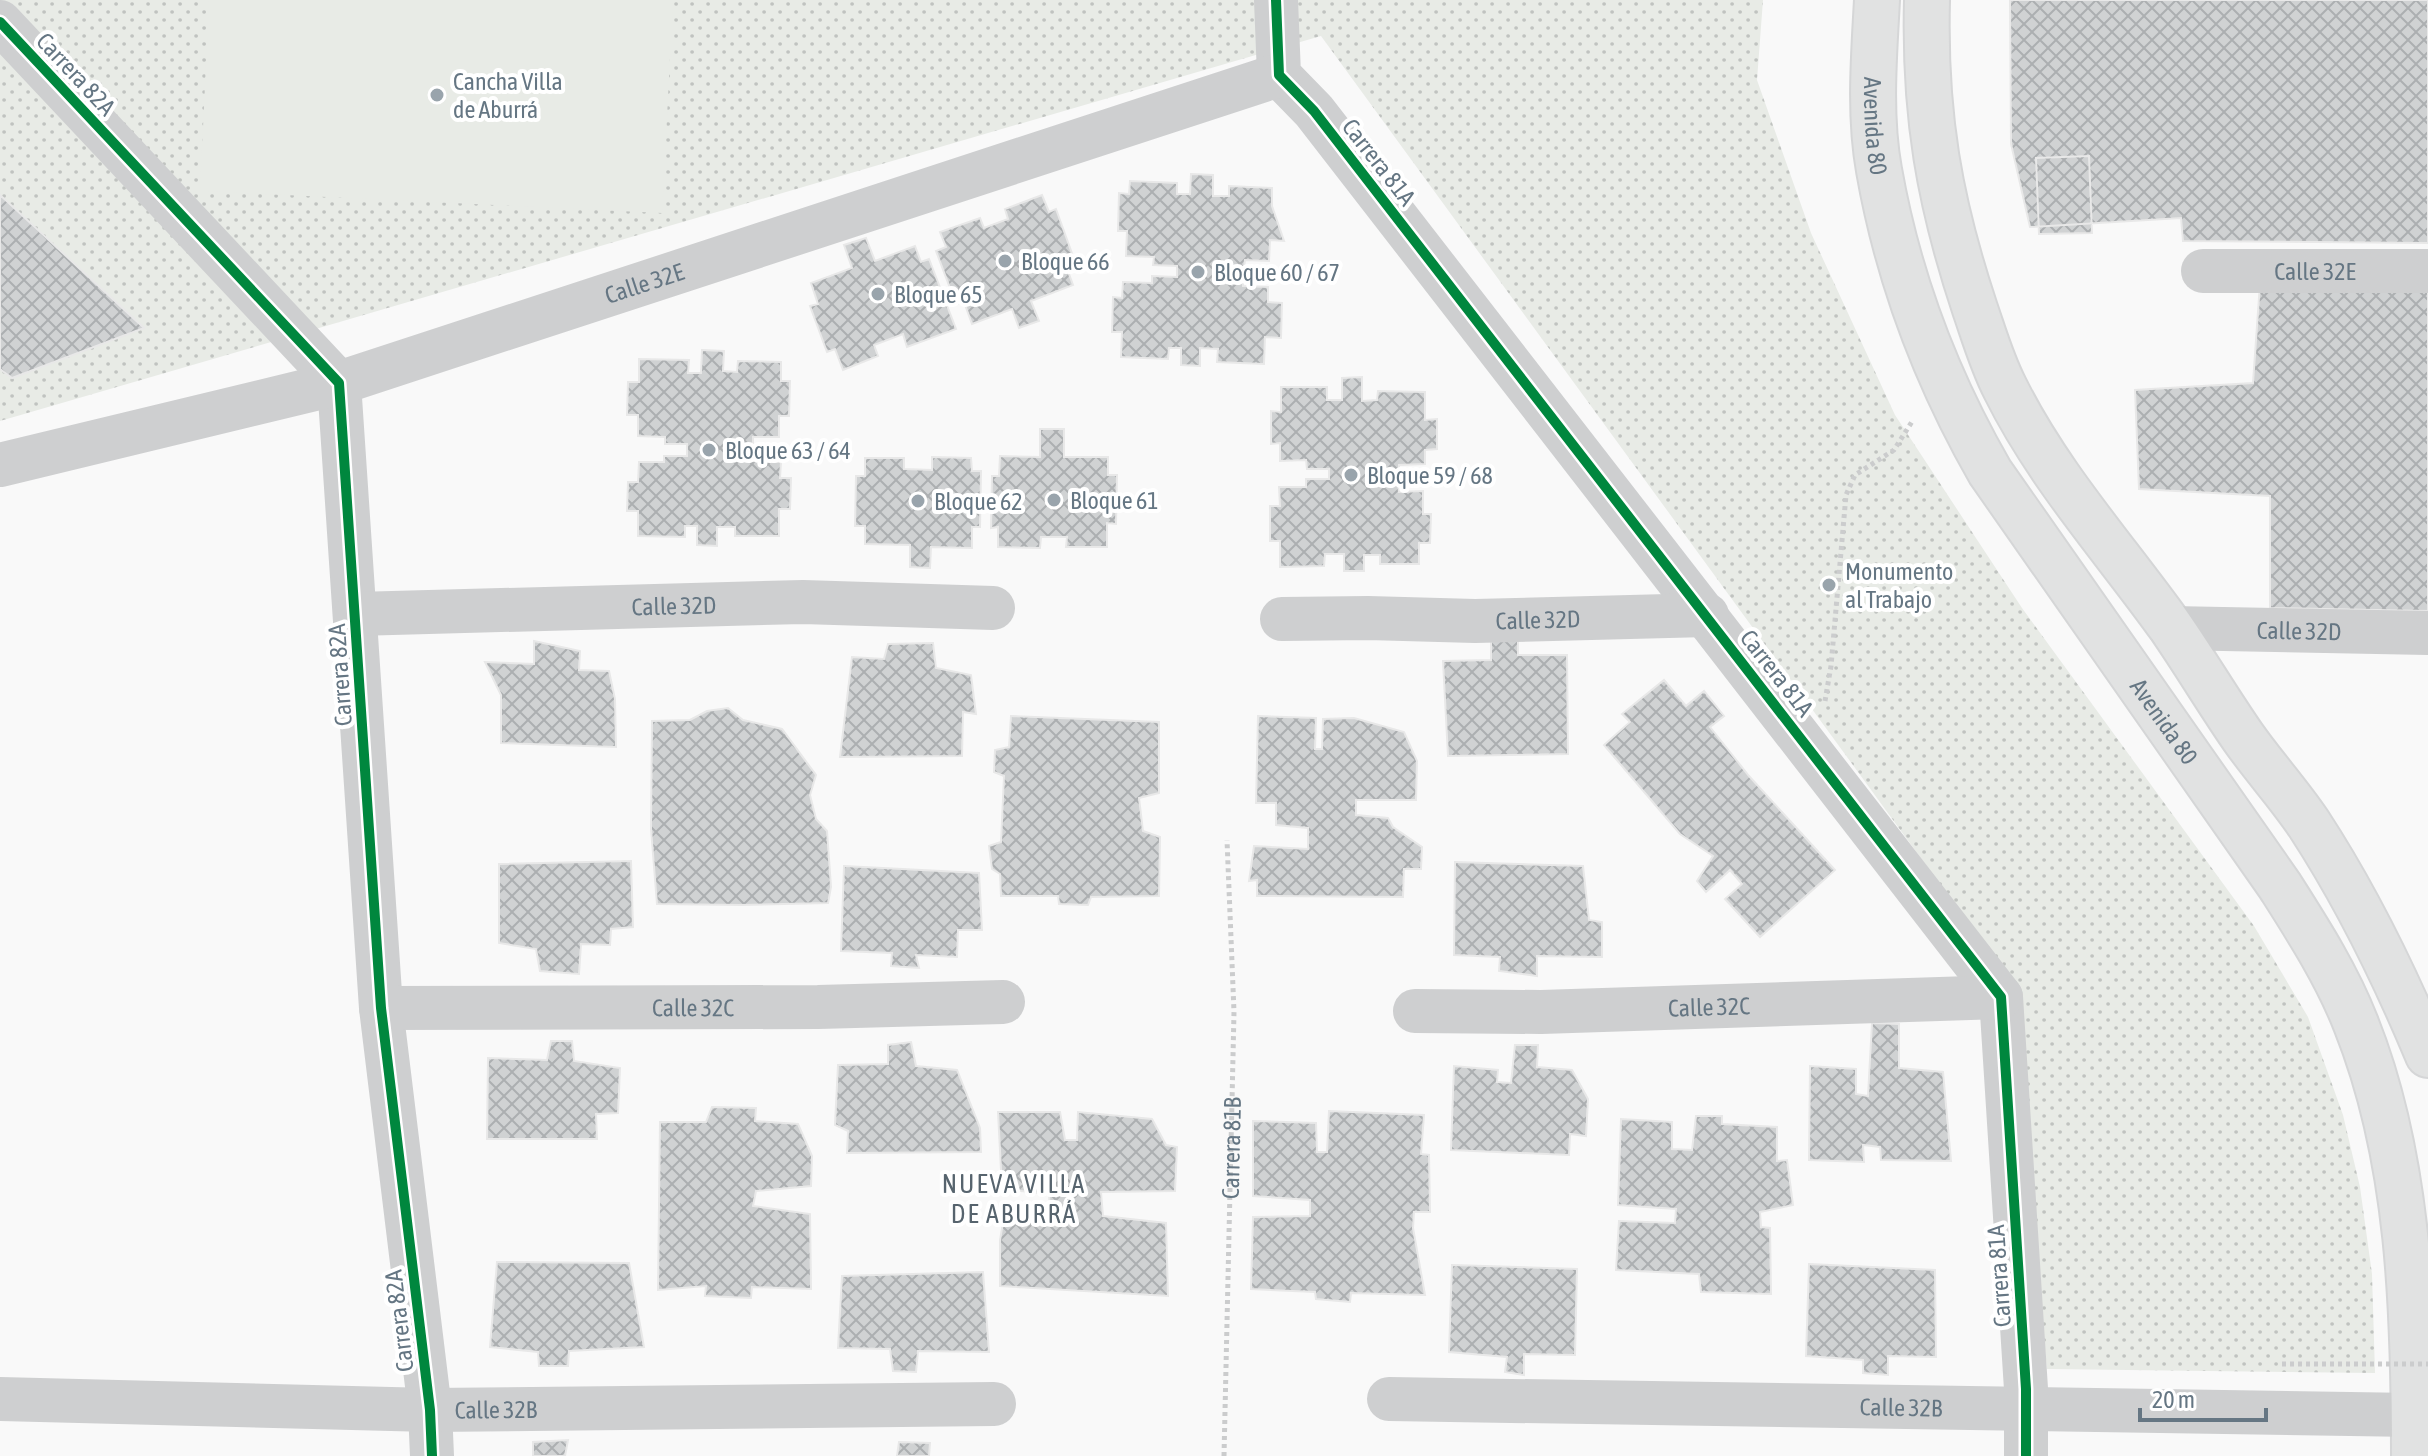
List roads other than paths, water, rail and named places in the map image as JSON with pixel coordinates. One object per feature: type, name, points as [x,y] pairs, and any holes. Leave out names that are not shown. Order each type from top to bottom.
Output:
[{"type":"main road","name":"Avenida 80","points":[[1877,0],[1873,87],[1878,169],[1914,311],[1938,371],[1990,472],[2280,886],[2319,948],[2356,1023],[2378,1088],[2400,1203],[2406,1252],[2414,1436]]},
{"type":"main road","points":[[1927,0],[1930,127],[1937,170],[1957,257],[2004,386],[2033,439],[2171,628],[2245,739],[2308,824],[2390,971],[2428,1055]]},
{"type":"street","points":[[1276,0],[1279,75]]},
{"type":"street","name":"Carrera 82A","points":[[0,22],[339,383],[381,1008],[430,1410],[432,1456]]},
{"type":"street","name":"Calle 32E","points":[[0,465],[339,383],[1279,75]]},
{"type":"street","name":"Carrera 81A","points":[[1279,75],[1314,111],[2001,997],[2026,1409],[2026,1456]]},
{"type":"street","name":"Calle 32E","points":[[2203,271],[2428,271]]},
{"type":"street","name":"Calle 32D","points":[[356,614],[803,602],[993,608]]},
{"type":"street","name":"Calle 32D","points":[[1282,619],[1475,621],[1707,615]]},
{"type":"street","name":"Calle 32D","points":[[2171,628],[2428,633]]},
{"type":"street","name":"Calle 32C","points":[[1415,1011],[1541,1012],[2001,997]]},
{"type":"street","name":"Calle 32C","points":[[381,1008],[818,1007],[1003,1002]]},
{"type":"street","name":"Calle 32B","points":[[0,1399],[430,1410],[994,1404]]},
{"type":"street","name":"Calle 32B","points":[[1389,1399],[2026,1409],[2414,1436]]},
{"type":"place","name":"Cancha Villa de Aburrá","points":[[437,95]]},
{"type":"place","name":"Bloque 66","points":[[1005,261]]},
{"type":"place","name":"Bloque 60 / 67","points":[[1198,272]]},
{"type":"place","name":"Bloque 65","points":[[878,294]]},
{"type":"place","name":"Bloque 63 / 64","points":[[709,450]]},
{"type":"place","name":"Bloque 59 / 68","points":[[1351,475]]},
{"type":"place","name":"Bloque 61","points":[[1054,500]]},
{"type":"place","name":"Bloque 62","points":[[918,501]]},
{"type":"place","name":"Monumento al Trabajo","points":[[1829,585]]},
{"type":"district","name":"NUEVA VILLA DE ABURRÁ","points":[[1014,1199]]}]
